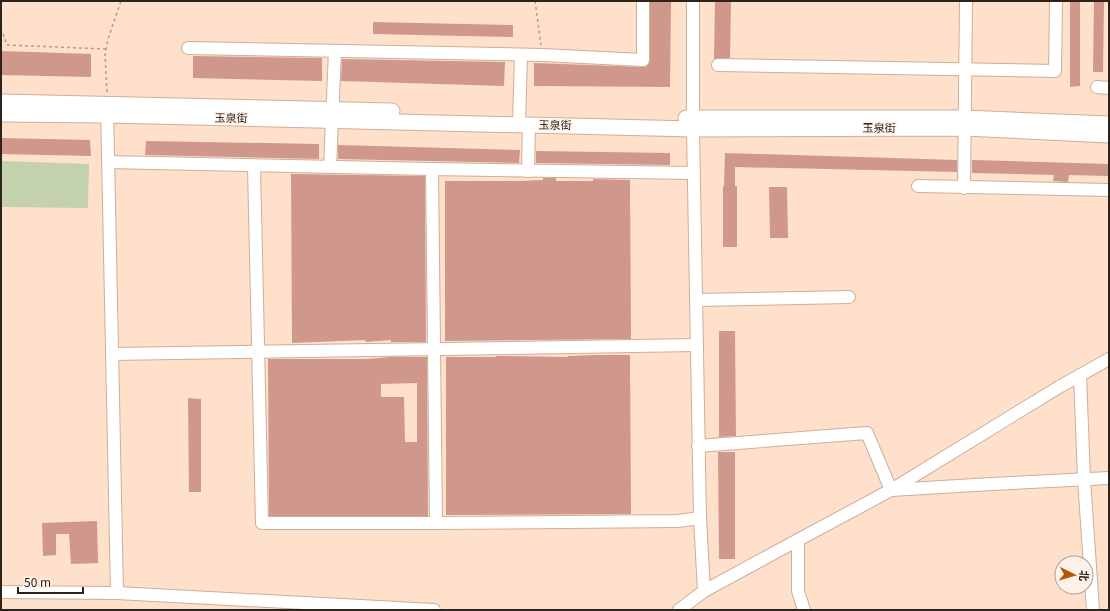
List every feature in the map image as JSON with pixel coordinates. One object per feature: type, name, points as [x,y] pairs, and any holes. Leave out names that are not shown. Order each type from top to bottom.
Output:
[{"type":"main road","name":"玉泉街","points":[[1,102],[107,109],[523,121],[1109,124]]},
{"type":"main road","name":"玉泉街","points":[[1,114],[107,109]]},
{"type":"main road","name":"玉泉街","points":[[964,123],[1109,135]]},
{"type":"street","points":[[188,48],[521,54],[642,60],[643,1]]},
{"type":"street","points":[[693,1],[693,123],[698,446],[704,591]]},
{"type":"street","points":[[964,188],[966,1]]},
{"type":"street","points":[[718,65],[1055,71],[1056,1]]},
{"type":"street","points":[[330,167],[335,51]]},
{"type":"street","points":[[521,54],[523,121],[528,171]]},
{"type":"street","points":[[107,109],[117,593]]},
{"type":"street","points":[[108,162],[254,166],[694,173]]},
{"type":"street","points":[[254,166],[262,523],[678,521],[700,518]]},
{"type":"street","points":[[432,169],[436,523]]},
{"type":"street","points":[[918,186],[1109,190]]},
{"type":"street","points":[[696,300],[849,297]]},
{"type":"street","points":[[112,354],[697,345]]},
{"type":"street","points":[[678,610],[704,591],[891,490],[1080,375],[1109,359]]},
{"type":"street","points":[[1080,375],[1084,479],[1093,610]]},
{"type":"street","points":[[698,446],[867,433],[891,490]]},
{"type":"street","points":[[891,490],[1109,478]]},
{"type":"street","points":[[798,540],[798,591],[804,610]]},
{"type":"street","points":[[1,592],[117,593],[224,604],[434,610]]},
{"type":"path","points":[[107,109],[105,55],[121,1]]},
{"type":"path","points":[[535,1],[543,55]]},
{"type":"path","points":[[1,28],[7,45],[106,49]]},
{"type":"green space","points":[[1,161],[89,164],[88,208],[1,207]]},
{"type":"building","points":[[650,1],[671,1],[670,87],[534,86],[534,63],[647,66],[650,60]]},
{"type":"building","points":[[715,1],[731,1],[730,58],[714,59]]},
{"type":"building","points":[[1070,1],[1080,1],[1080,86],[1070,87]]},
{"type":"building","points":[[1094,1],[1104,1],[1103,72],[1093,72]]},
{"type":"building","points":[[373,22],[513,25],[513,37],[373,34]]},
{"type":"building","points":[[1,51],[91,54],[91,77],[1,75]]},
{"type":"building","points":[[193,56],[322,58],[322,81],[193,78]]},
{"type":"building","points":[[342,59],[505,62],[504,86],[341,81]]},
{"type":"building","points":[[1,138],[90,140],[91,156],[1,154]]},
{"type":"building","points":[[146,141],[319,144],[319,159],[145,155]]},
{"type":"building","points":[[338,145],[520,150],[519,163],[338,159]]},
{"type":"building","points":[[536,151],[670,153],[670,165],[536,163]]},
{"type":"building","points":[[725,153],[957,160],[957,172],[735,167],[735,186],[737,186],[737,247],[723,247],[723,186]]},
{"type":"building","points":[[972,160],[1109,164],[1109,176],[1069,175],[1068,182],[1053,181],[1054,175],[972,173]]},
{"type":"building","points":[[291,174],[425,176],[426,342],[391,342],[391,340],[366,342],[365,340],[292,343]]},
{"type":"building","points":[[543,178],[556,178],[556,181],[593,181],[593,179],[630,180],[631,339],[445,341],[445,181],[519,181],[543,180]]},
{"type":"building","points":[[769,187],[787,187],[788,238],[770,238]]},
{"type":"building","points":[[719,331],[735,331],[736,436],[719,437]]},
{"type":"building","points":[[630,355],[631,514],[446,515],[446,357],[568,357]]},
{"type":"building","points":[[390,357],[427,357],[428,516],[269,516],[268,359],[367,359]],"holes":[[[417,383],[417,442],[405,442],[404,397],[381,397],[381,384]]]},
{"type":"building","points":[[188,398],[201,399],[201,492],[189,492]]},
{"type":"building","points":[[718,452],[735,452],[735,559],[719,559]]},
{"type":"building","points":[[97,521],[98,563],[71,564],[69,534],[56,534],[56,555],[43,556],[42,523]]}]
